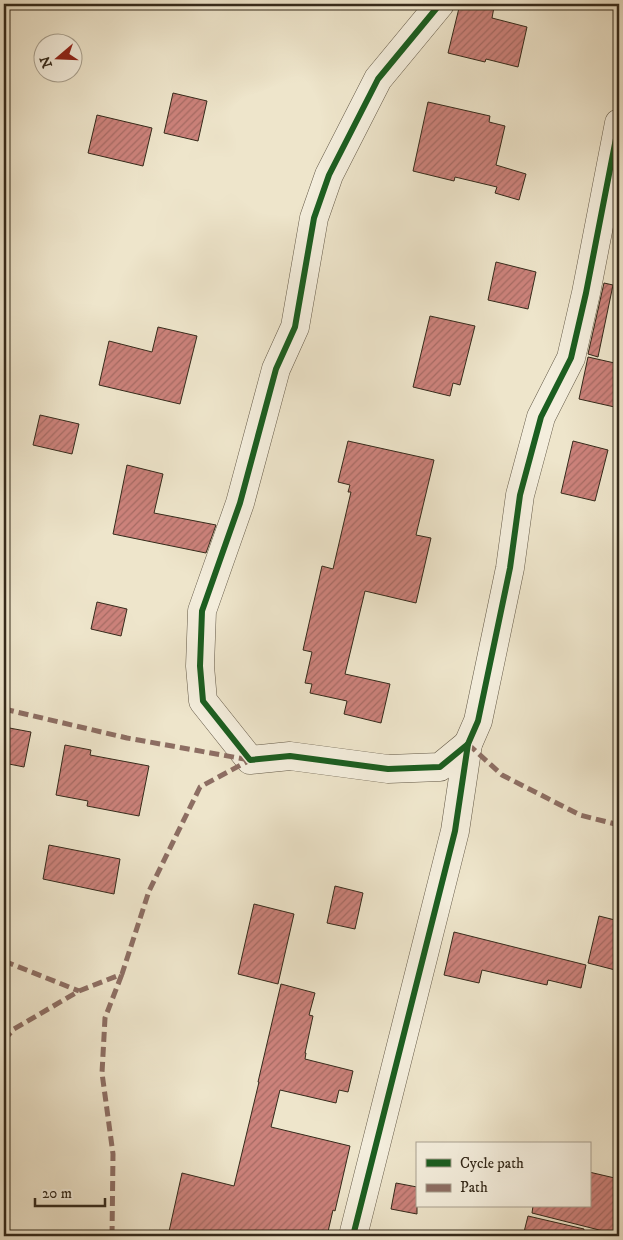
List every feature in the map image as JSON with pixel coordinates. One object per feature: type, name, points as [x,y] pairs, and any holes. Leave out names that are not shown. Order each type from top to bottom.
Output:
[{"type":"street","points":[[440,4],[378,79],[329,175],[314,218],[295,327],[276,368],[240,503],[202,611],[200,666],[203,701],[250,760],[290,756],[388,769],[440,767],[468,744]]},
{"type":"street","points":[[353,1236],[455,831],[468,744],[478,721],[510,568],[520,495],[541,417],[571,358],[586,293],[619,123]]},
{"type":"building","points":[[460,4],[480,4],[494,7],[492,18],[527,27],[518,67],[486,59],[485,62],[448,53]]},
{"type":"building","points":[[173,93],[207,101],[198,141],[164,133]]},
{"type":"building","points":[[428,102],[490,116],[489,122],[505,126],[496,165],[526,174],[519,200],[495,193],[497,187],[455,177],[454,181],[413,171]]},
{"type":"building","points":[[97,115],[152,128],[143,166],[88,153]]},
{"type":"building","points":[[496,262],[536,272],[528,309],[488,300]]},
{"type":"building","points":[[604,283],[613,285],[598,357],[588,354]]},
{"type":"building","points":[[430,316],[475,326],[460,385],[453,383],[450,396],[413,387]]},
{"type":"building","points":[[158,327],[197,336],[180,404],[99,385],[109,341],[152,352]]},
{"type":"building","points":[[588,357],[619,364],[619,408],[579,399]]},
{"type":"building","points":[[40,415],[79,424],[72,454],[33,445]]},
{"type":"building","points":[[348,441],[434,460],[416,535],[431,538],[416,603],[365,591],[345,674],[390,684],[381,723],[344,714],[347,701],[310,693],[312,684],[305,683],[312,652],[303,650],[322,566],[333,569],[351,492],[348,492],[350,485],[338,482]]},
{"type":"building","points":[[573,441],[608,450],[595,501],[561,493]]},
{"type":"building","points":[[127,465],[163,474],[154,513],[216,525],[206,553],[113,534]]},
{"type":"building","points":[[97,602],[127,609],[121,636],[91,629]]},
{"type":"building","points":[[4,727],[31,732],[24,767],[4,763]]},
{"type":"building","points":[[65,745],[91,750],[90,755],[149,766],[139,816],[87,806],[88,801],[56,795]]},
{"type":"building","points":[[49,845],[120,859],[114,894],[43,879]]},
{"type":"building","points":[[335,886],[363,893],[355,929],[327,923]]},
{"type":"building","points":[[254,904],[294,914],[278,984],[238,974]]},
{"type":"building","points":[[599,916],[619,921],[619,971],[588,963]]},
{"type":"building","points":[[454,932],[586,965],[581,988],[548,980],[547,985],[482,970],[479,983],[444,975]]},
{"type":"building","points":[[281,984],[315,993],[309,1015],[313,1016],[305,1059],[353,1071],[348,1092],[339,1090],[336,1103],[280,1090],[271,1127],[350,1146],[335,1211],[333,1210],[327,1236],[168,1236],[182,1173],[234,1186]]},
{"type":"building","points":[[590,1172],[619,1179],[619,1235],[532,1213],[533,1208],[590,1208]]},
{"type":"building","points":[[396,1183],[416,1187],[417,1214],[391,1209]]},
{"type":"building","points":[[528,1216],[584,1229],[583,1236],[523,1236]]},
{"type":"marked path","points":[[4,709],[127,738],[250,760]]},
{"type":"marked path","points":[[468,744],[502,775],[580,815],[619,825]]},
{"type":"marked path","points":[[4,1040],[14,1029],[79,991],[122,974],[149,891],[200,787],[250,760]]},
{"type":"marked path","points":[[4,961],[79,991]]},
{"type":"marked path","points":[[112,1236],[113,1154],[102,1073],[105,1018],[122,974]]},
{"type":"cycle path","points":[[440,4],[378,79],[329,175],[314,218],[295,327],[276,369],[240,503],[202,611],[200,666],[203,701],[250,760],[290,756],[388,769],[440,767],[468,744]]},
{"type":"cycle path","points":[[353,1236],[455,831],[468,744],[478,721],[510,568],[520,495],[541,417],[571,358],[586,293],[619,123]]}]
